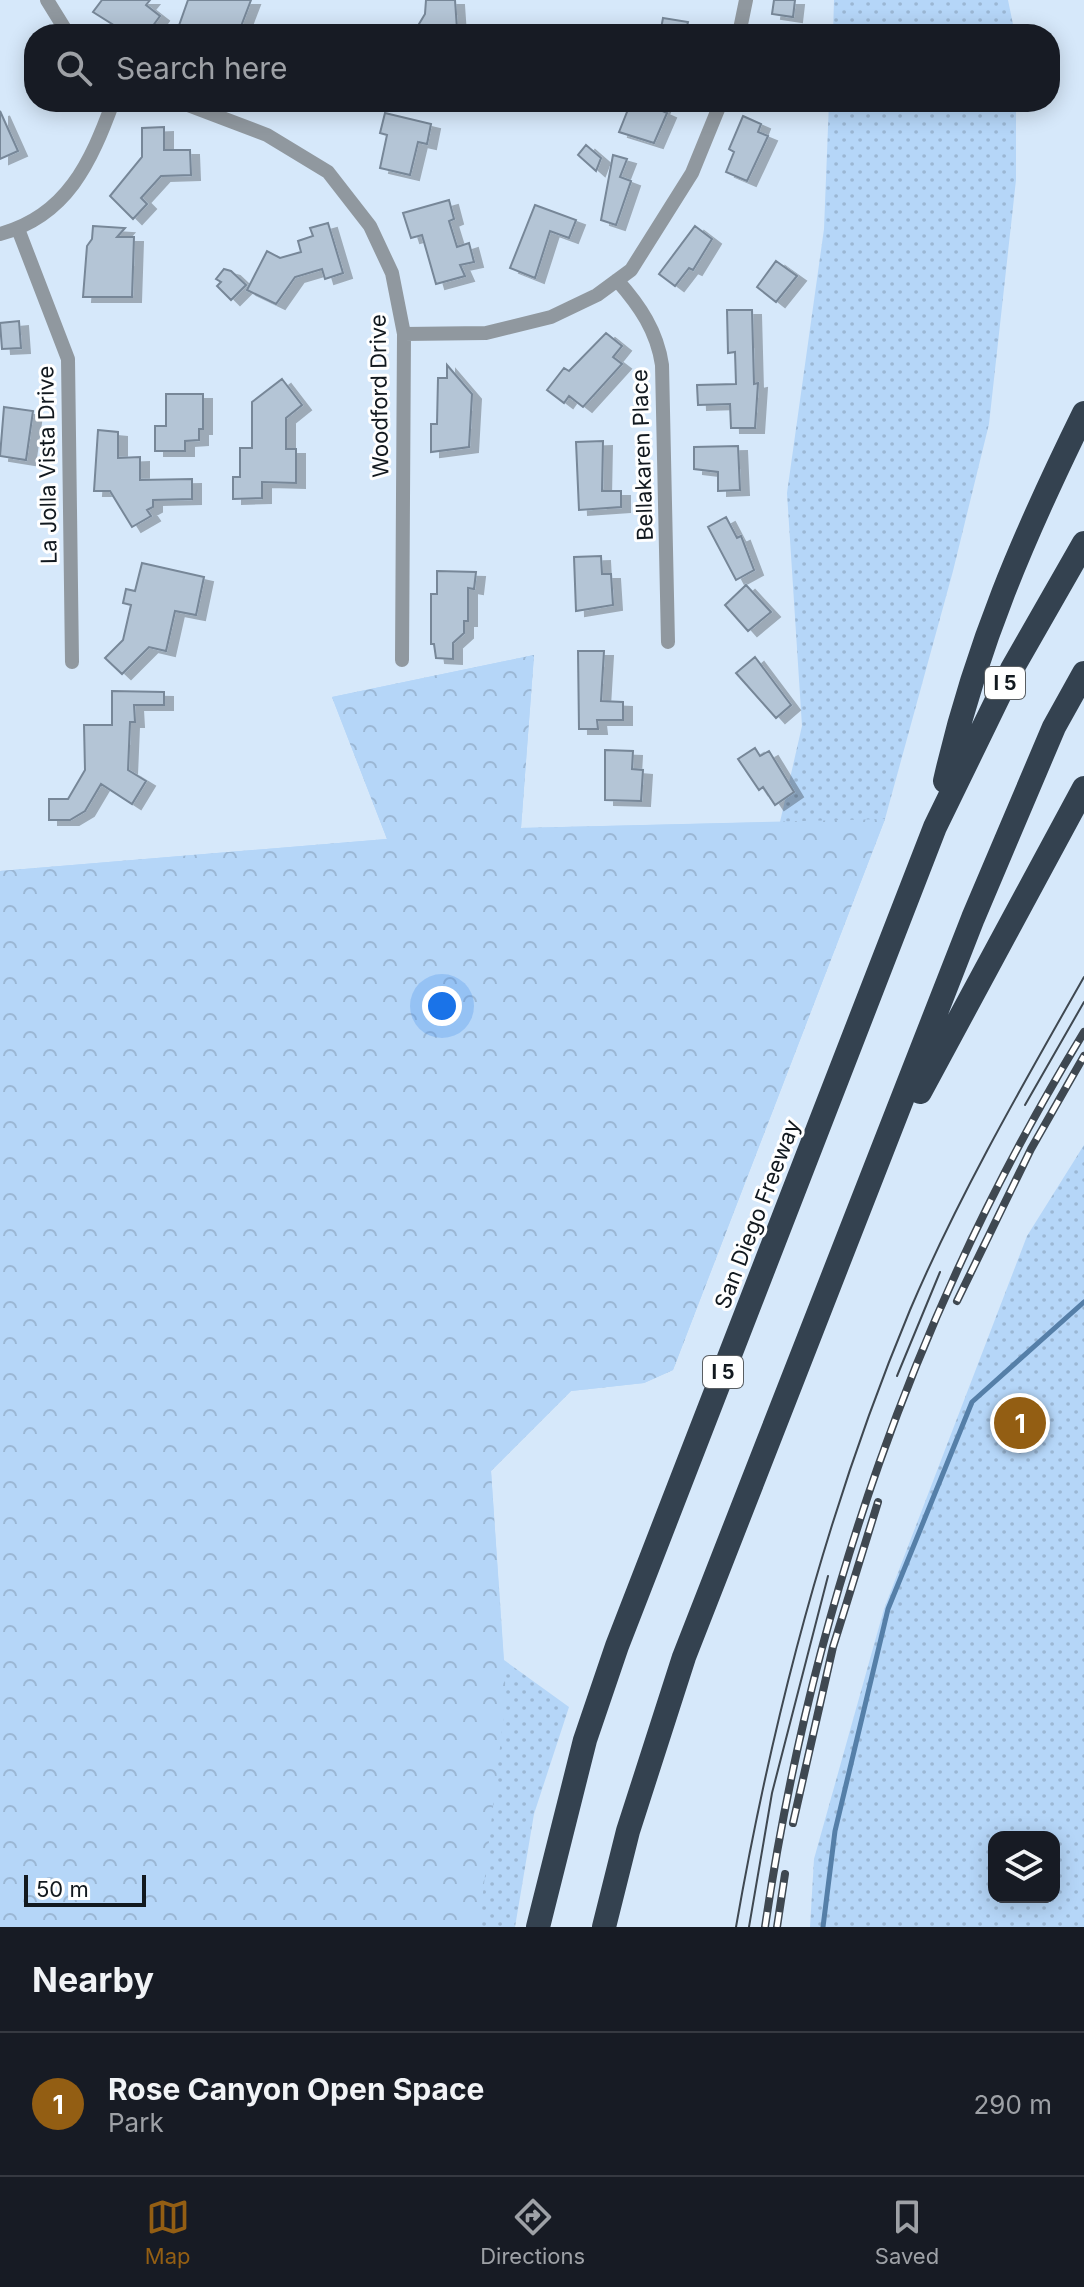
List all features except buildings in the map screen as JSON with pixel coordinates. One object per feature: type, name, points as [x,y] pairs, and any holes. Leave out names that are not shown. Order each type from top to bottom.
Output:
[{"type":"highway","points":[[935,827],[951,757],[991,616],[1035,512],[1084,413]]},
{"type":"highway","name":"San Diego Freeway","points":[[538,1927],[585,1740],[617,1646],[935,827],[1012,669],[1084,543]]},
{"type":"highway","points":[[604,1927],[628,1831],[684,1657],[973,918],[1054,727],[1084,673]]},
{"type":"highway","points":[[802,1354],[930,1071],[1084,788]]},
{"type":"street","points":[[47,0],[62,24]]},
{"type":"street","points":[[741,24],[746,0]]},
{"type":"street","points":[[0,234],[18,229],[68,196],[95,153],[109,112]]},
{"type":"street","name":"Woodford Drive","points":[[206,112],[267,135],[328,172],[370,226],[392,273],[404,334],[402,660]]},
{"type":"street","points":[[404,334],[486,333],[551,317],[597,295],[631,270],[692,173],[717,112]]},
{"type":"street","name":"La Jolla Vista Drive","points":[[18,229],[68,359],[72,662]]},
{"type":"street","name":"Bellakaren Place","points":[[617,280],[640,306],[659,343],[668,642]]},
{"type":"green space","points":[[834,0],[1008,0],[1013,24],[833,24]]},
{"type":"green space","points":[[829,112],[1016,112],[1016,180],[989,424],[953,571],[885,819],[673,1370],[644,1383],[571,1391],[491,1471],[504,1660],[569,1707],[534,1814],[515,1927],[0,1927],[0,871],[387,839],[332,697],[534,655],[521,828],[780,822],[802,726],[787,493],[824,229]]},
{"type":"green space","points":[[534,655],[521,828],[885,819],[673,1370],[644,1383],[571,1391],[491,1471],[506,1696],[479,1927],[0,1927],[0,871],[387,839],[332,697]]},
{"type":"green space","points":[[1084,1145],[1084,1927],[810,1927],[814,1859],[884,1609],[1027,1236]]},
{"type":"waterway","points":[[823,1927],[835,1831],[888,1609],[972,1402],[1084,1302]]},
{"type":"tram line","points":[[736,1927],[785,1691],[828,1537],[880,1385],[949,1225],[1084,977]]},
{"type":"tram line","points":[[1025,1105],[1084,1002]]},
{"type":"tram line","points":[[897,1376],[940,1272]]},
{"type":"tram line","points":[[749,1927],[772,1793],[828,1576]]},
{"type":"railway","points":[[765,1927],[785,1809],[811,1692],[842,1577],[879,1463],[922,1352],[970,1243],[1024,1136],[1084,1032]]},
{"type":"railway","points":[[957,1301],[1031,1149],[1084,1056]]},
{"type":"railway","points":[[793,1823],[833,1647],[878,1502]]},
{"type":"railway","points":[[777,1927],[785,1874]]},
{"type":"place","name":"Rose Canyon Open Space","points":[[1020,1423]]}]
